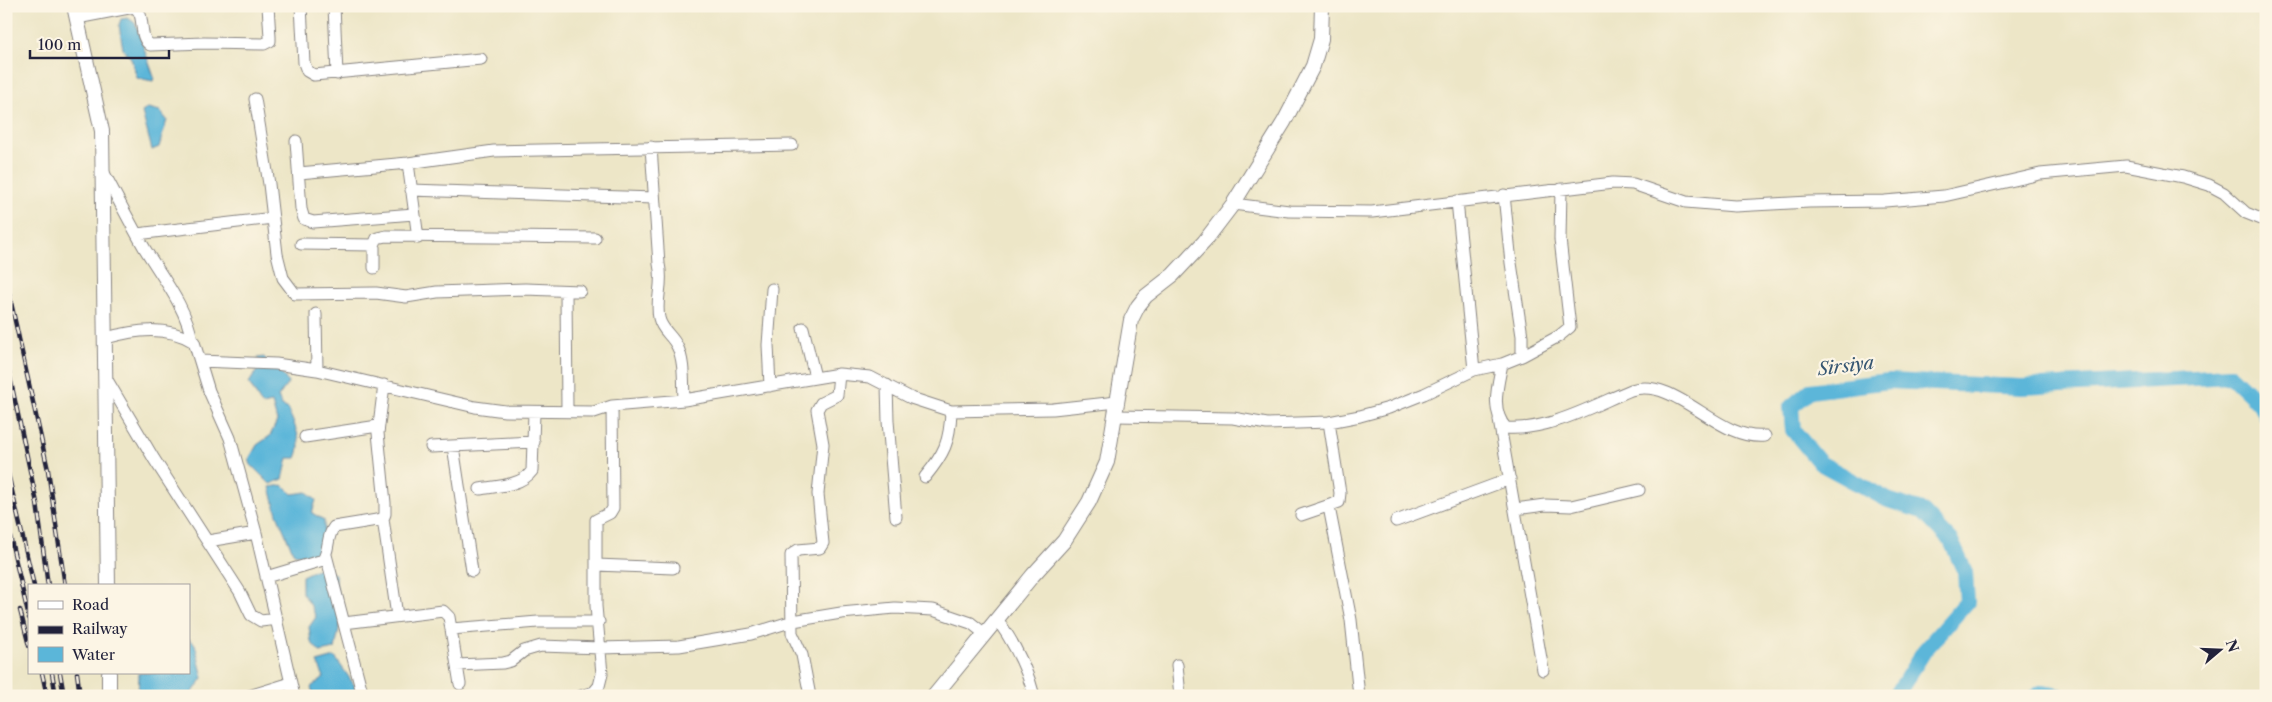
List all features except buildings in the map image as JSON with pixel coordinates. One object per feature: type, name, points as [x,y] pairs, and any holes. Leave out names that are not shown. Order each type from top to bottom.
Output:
[{"type":"street","points":[[108,584],[102,131],[75,12],[133,7],[140,15],[146,42],[156,46],[204,43],[267,43],[270,37],[268,6]]},
{"type":"street","points":[[301,6],[302,50],[307,72],[314,75],[480,58]]},
{"type":"street","points":[[334,6],[337,74]]},
{"type":"street","points":[[934,696],[1033,575],[1064,541],[1090,502],[1107,462],[1131,320],[1146,296],[1173,275],[1204,242],[1233,204],[1284,122],[1313,66],[1321,39],[1322,6]]},
{"type":"street","points":[[255,99],[277,254],[283,278],[295,294],[376,293],[406,296],[437,292],[525,289],[580,291]]},
{"type":"street","points":[[296,141],[301,209],[304,219],[313,222],[414,214]]},
{"type":"street","points":[[299,172],[408,163],[494,151],[792,145]]},
{"type":"street","points":[[651,147],[659,264],[662,280],[658,309],[662,328],[673,339],[679,351],[684,400]]},
{"type":"street","points":[[408,163],[418,238]]},
{"type":"street","points":[[1233,204],[1289,211],[1372,212],[1613,183],[1633,184],[1686,202],[1734,206],[1809,202],[1886,201],[1944,196],[2040,174],[2126,166],[2183,177],[2209,185],[2224,193],[2246,213],[2266,221]]},
{"type":"street","points":[[102,170],[181,308],[209,391],[230,438],[256,533],[294,696]]},
{"type":"street","points":[[1116,416],[1234,418],[1267,424],[1329,422],[1389,408],[1424,394],[1474,370],[1502,364],[1522,356],[1559,336],[1570,327],[1560,239],[1561,188]]},
{"type":"street","points":[[411,190],[654,198]]},
{"type":"street","points":[[1504,195],[1511,263],[1522,336],[1522,356]]},
{"type":"street","points":[[1457,201],[1474,370]]},
{"type":"street","points":[[137,234],[273,218]]},
{"type":"street","points":[[374,268],[374,245],[377,238],[386,236],[418,238],[595,238]]},
{"type":"street","points":[[301,244],[374,245]]},
{"type":"street","points":[[770,386],[768,346],[772,289]]},
{"type":"street","points":[[566,290],[567,411]]},
{"type":"street","points":[[316,314],[317,370]]},
{"type":"street","points":[[803,328],[815,377]]},
{"type":"street","points":[[106,338],[131,331],[151,329],[192,341]]},
{"type":"street","points":[[200,361],[276,364],[317,370],[475,407],[534,412],[594,412],[612,406],[684,400],[840,374],[870,377],[887,384],[911,398],[951,412],[1053,409],[1117,402]]},
{"type":"street","points":[[1502,364],[1496,391],[1543,670]]},
{"type":"street","points":[[810,696],[802,655],[792,633],[791,556],[798,550],[820,548],[823,543],[818,494],[823,444],[817,410],[821,403],[838,395],[840,374]]},
{"type":"street","points":[[106,378],[154,459],[240,592],[251,615],[261,621],[277,619]]},
{"type":"street","points":[[887,384],[888,421],[896,517]]},
{"type":"street","points":[[384,386],[378,426],[386,502],[383,519],[397,616]]},
{"type":"street","points":[[1500,420],[1506,428],[1533,427],[1567,416],[1631,390],[1655,388],[1735,432],[1752,438],[1765,436]]},
{"type":"street","points":[[581,696],[594,692],[600,686],[603,663],[596,606],[596,520],[610,513],[613,508],[612,406]]},
{"type":"street","points":[[480,489],[518,482],[527,478],[532,471],[534,412]]},
{"type":"street","points":[[925,477],[946,448],[951,429],[951,412]]},
{"type":"street","points":[[1301,515],[1339,502],[1340,493],[1329,422]]},
{"type":"street","points":[[305,436],[378,426]]},
{"type":"street","points":[[431,447],[534,442]]},
{"type":"street","points":[[453,446],[472,571]]},
{"type":"street","points":[[1396,521],[1510,479]]},
{"type":"street","points":[[1515,509],[1545,505],[1571,506],[1639,490]]},
{"type":"street","points":[[1329,507],[1351,620],[1359,696]]},
{"type":"street","points":[[266,577],[323,560],[329,550],[329,534],[334,528],[383,519]]},
{"type":"street","points":[[208,541],[256,533]]},
{"type":"street","points":[[326,555],[363,696]]},
{"type":"street","points":[[596,565],[673,568]]},
{"type":"street","points":[[457,666],[503,664],[511,661],[524,651],[540,646],[600,648],[678,646],[751,634],[793,621],[841,613],[915,608],[933,610],[971,623],[985,634]]},
{"type":"street","points":[[344,623],[443,611],[450,618],[460,684]]},
{"type":"street","points":[[997,619],[1012,640],[1030,677],[1034,696]]},
{"type":"street","points":[[451,629],[538,622],[599,622]]},
{"type":"street","points":[[1178,665],[1180,696]]},
{"type":"street","points":[[109,674],[109,696]]},
{"type":"street","points":[[250,696],[292,683]]},
{"type":"water","points":[[128,18],[135,23],[154,77],[153,81],[137,78],[131,58],[123,49],[119,25],[121,19]]},
{"type":"water","points":[[148,108],[160,111],[167,120],[159,147],[152,150],[142,112]]},
{"type":"water","points":[[264,357],[288,383],[278,397],[282,406],[287,408],[299,439],[296,458],[288,458],[283,479],[270,484],[251,465],[249,459],[257,445],[270,436],[277,421],[272,403],[262,405],[249,383],[259,367],[258,358]]},
{"type":"water","points":[[283,485],[292,494],[307,492],[316,500],[312,513],[324,520],[323,544],[319,553],[308,561],[293,552],[277,514],[270,487]]},
{"type":"water","points":[[319,568],[335,574],[341,619],[335,649],[320,652],[311,642],[309,627],[316,617],[302,593],[302,576]]},
{"type":"water","points":[[190,640],[195,644],[203,678],[190,696],[138,696],[139,674],[190,674]]},
{"type":"water","points":[[335,657],[355,686],[358,696],[314,696],[311,687],[324,677],[317,662]]},
{"type":"waterway","name":"Sirsiya","points":[[1896,696],[1924,651],[1967,602],[1965,572],[1951,541],[1922,511],[1888,500],[1820,463],[1793,430],[1791,407],[1810,391],[1889,381],[2022,387],[2231,376],[2260,404],[2266,416]]},
{"type":"waterway","name":"Sirsiya","points":[[2036,696],[2041,693],[2059,696]]},
{"type":"railway","points":[[6,280],[48,470],[65,584]]},
{"type":"railway","points":[[6,359],[37,503],[48,584]]},
{"type":"railway","points":[[6,465],[34,584]]},
{"type":"railway","points":[[6,519],[28,614]]},
{"type":"railway","points":[[20,610],[28,642]]},
{"type":"railway","points":[[42,674],[47,696]]},
{"type":"railway","points":[[52,674],[56,696]]},
{"type":"railway","points":[[60,674],[64,696]]},
{"type":"railway","points":[[77,674],[80,696]]}]
